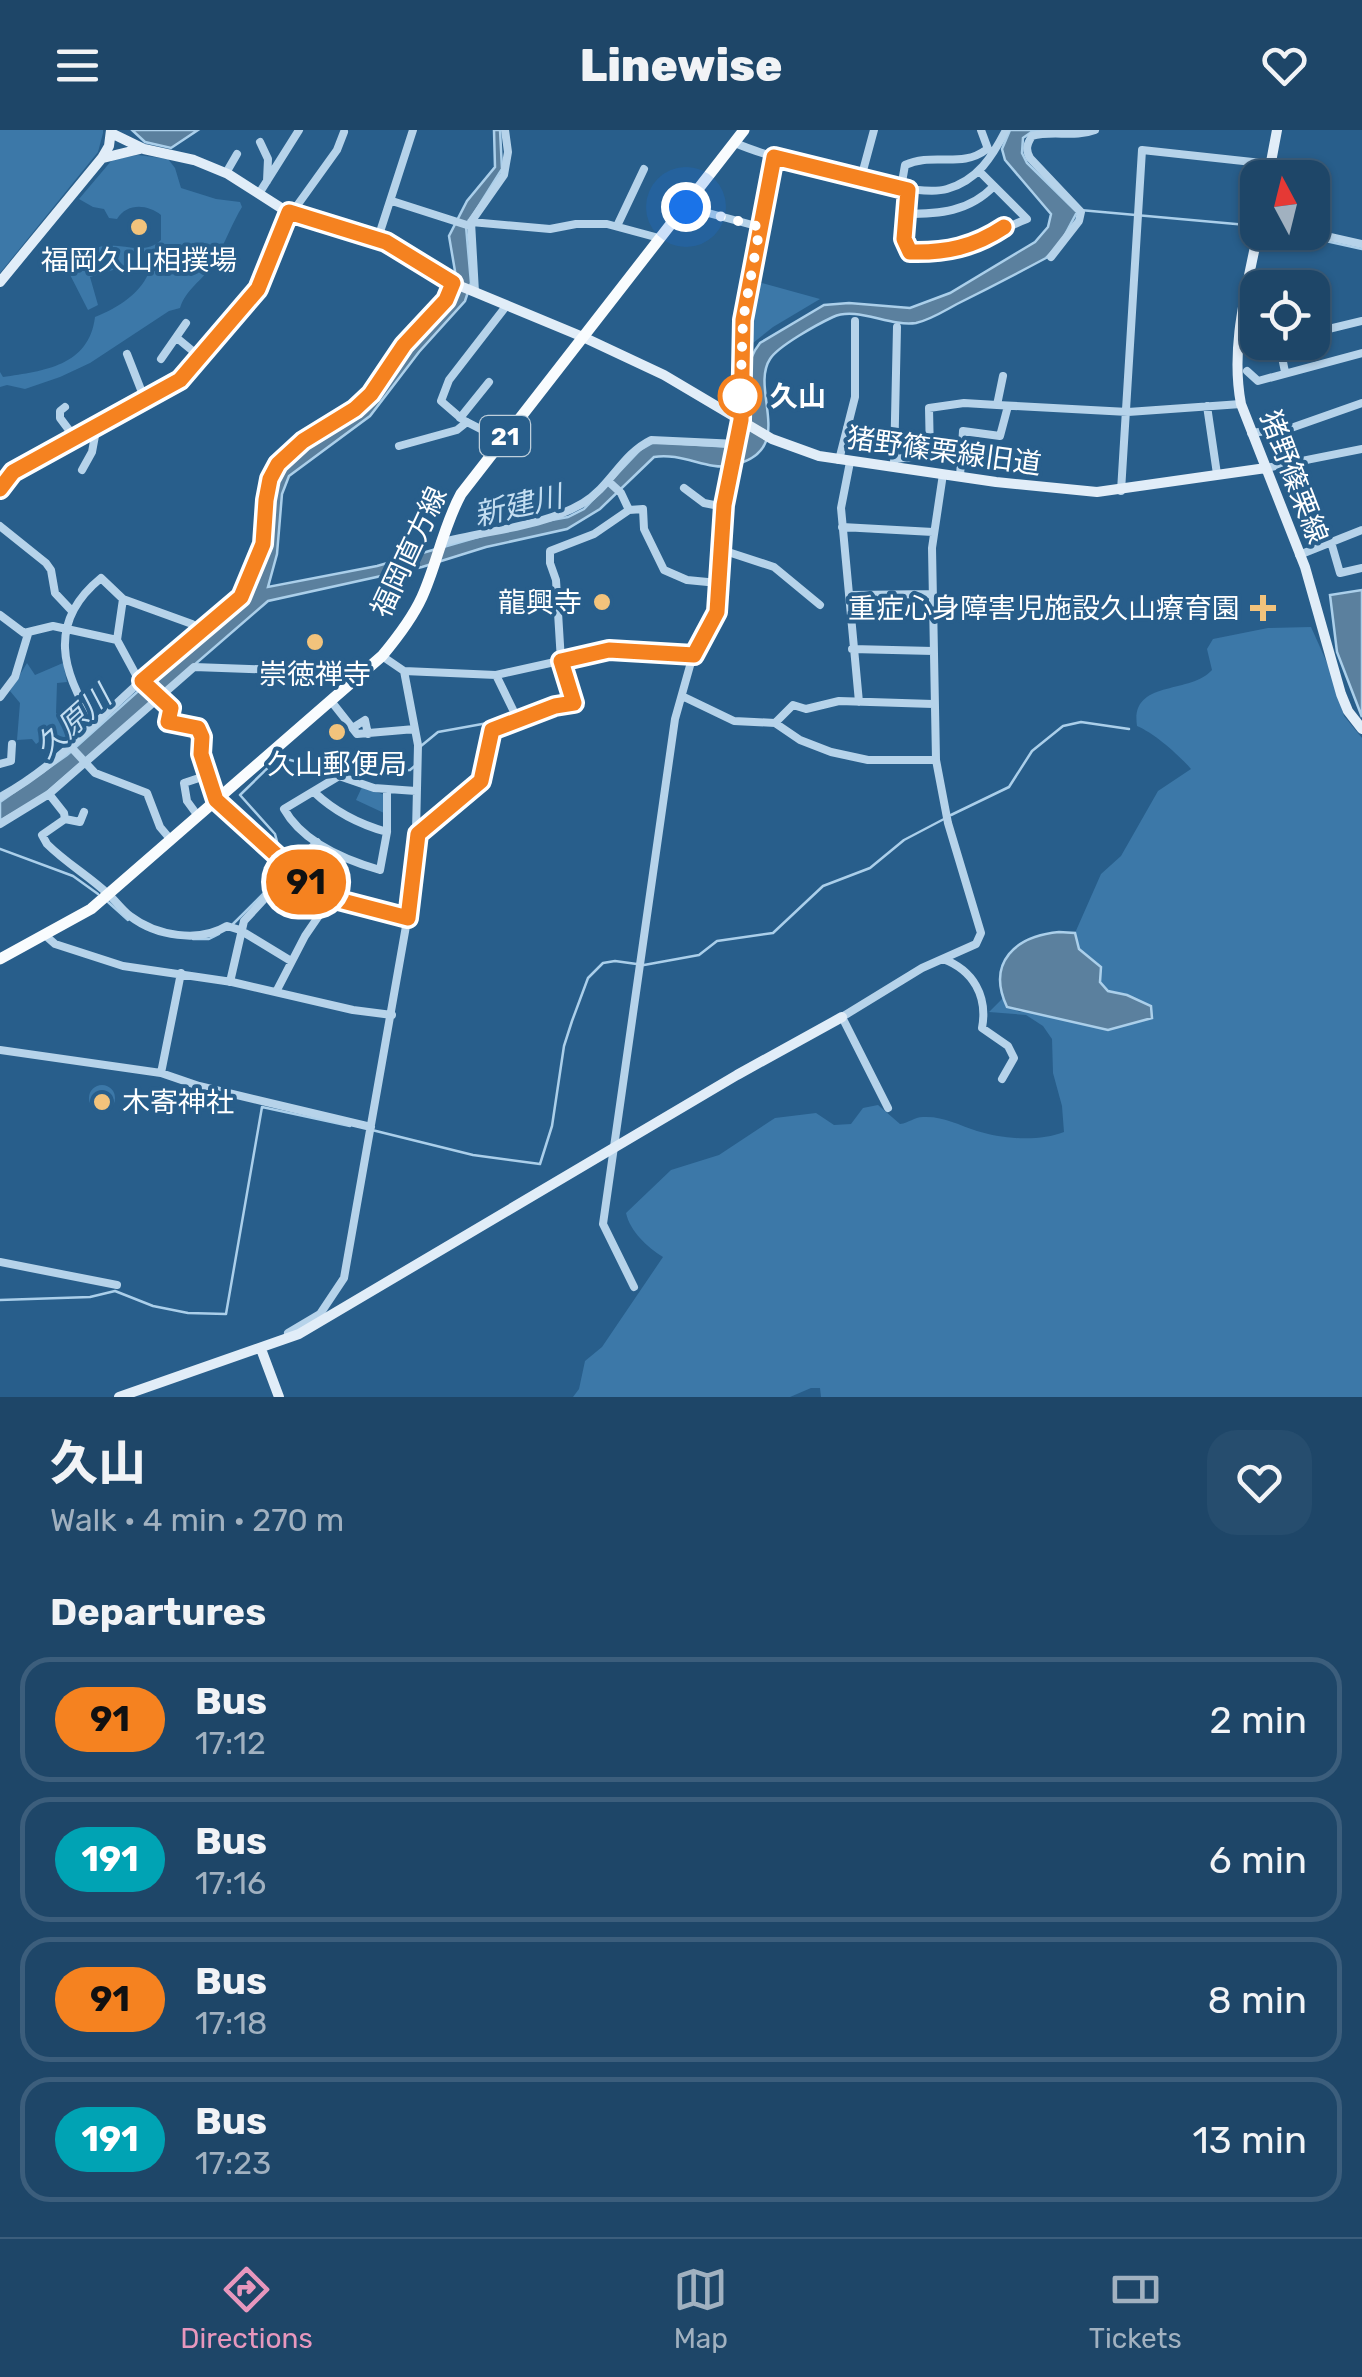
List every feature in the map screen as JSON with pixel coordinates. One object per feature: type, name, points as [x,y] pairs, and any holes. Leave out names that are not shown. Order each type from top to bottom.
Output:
[{"type":"main road","name":"福岡直方線","points":[[0,959],[46,936],[109,894],[382,656],[412,615],[461,494],[744,130]]},
{"type":"street","points":[[260,192],[299,130]]},
{"type":"street","points":[[378,238],[413,130]]},
{"type":"street","points":[[472,291],[470,224],[504,175],[508,152],[505,130]]},
{"type":"street","points":[[861,178],[874,130]]},
{"type":"street","points":[[981,130],[990,152]]},
{"type":"street","points":[[735,144],[904,189],[946,190],[980,171],[1006,130]]},
{"type":"street","points":[[1052,257],[1079,221],[1081,212],[1030,158],[1027,144],[1032,136],[1042,133],[1076,136],[1095,130]]},
{"type":"street","points":[[1272,160],[1276,130]]},
{"type":"street","points":[[0,282],[102,158],[111,132],[144,149]]},
{"type":"street","points":[[0,489],[13,472],[180,380],[258,289],[290,213],[337,150],[344,132]]},
{"type":"street","points":[[260,142],[268,159],[267,181]]},
{"type":"street","points":[[102,158],[144,149]]},
{"type":"street","name":"猪野篠栗線旧道","points":[[144,149],[194,160],[226,173],[290,213],[378,238],[453,283],[664,375],[772,439],[798,450],[845,461],[894,464],[1055,489],[1122,491],[1266,468]]},
{"type":"street","points":[[1122,491],[1142,150],[1240,161]]},
{"type":"street","points":[[980,171],[1027,220],[1004,227],[982,242],[940,252],[910,252],[904,239],[905,165],[914,161],[963,161],[990,152]]},
{"type":"street","points":[[226,173],[238,154]]},
{"type":"street","points":[[634,1287],[603,1224],[672,739],[694,655],[716,615],[724,508],[741,420],[743,320],[774,157]]},
{"type":"street","points":[[617,226],[644,169]]},
{"type":"street","points":[[905,214],[951,212],[983,198],[994,186]]},
{"type":"street","points":[[392,201],[470,224],[550,229],[576,224],[617,226],[660,238]]},
{"type":"street","points":[[686,207],[760,227]]},
{"type":"street","points":[[1330,237],[1362,244]]},
{"type":"street","name":"猪野篠栗線","points":[[1255,250],[1238,347],[1241,404],[1299,555],[1341,694],[1362,729]]},
{"type":"street","points":[[0,797],[70,746],[241,597],[263,544],[270,479],[278,464],[303,441],[355,409],[371,394],[404,345],[446,300],[453,283]]},
{"type":"street","points":[[502,440],[464,420],[442,400],[449,380],[507,305]]},
{"type":"street","points":[[855,321],[854,397],[847,428],[841,508],[859,702]]},
{"type":"street","points":[[161,359],[186,323]]},
{"type":"street","points":[[1330,329],[1362,323]]},
{"type":"street","points":[[897,327],[894,464],[930,454],[929,408],[964,403],[1128,412],[1241,404]]},
{"type":"street","points":[[177,338],[200,358]]},
{"type":"street","points":[[1246,371],[1258,381],[1362,353]]},
{"type":"street","points":[[127,354],[145,400]]},
{"type":"street","points":[[1283,360],[1285,372]]},
{"type":"street","points":[[997,405],[1003,376]]},
{"type":"street","points":[[400,446],[456,430],[489,382]]},
{"type":"street","points":[[114,401],[123,413]]},
{"type":"street","points":[[1251,433],[1291,428],[1362,403]]},
{"type":"street","points":[[960,476],[963,431],[1000,436],[1008,406]]},
{"type":"street","points":[[1207,406],[1217,474]]},
{"type":"street","points":[[65,407],[60,418],[74,438]]},
{"type":"street","points":[[82,470],[92,452],[97,425]]},
{"type":"street","points":[[847,428],[895,432]]},
{"type":"street","points":[[440,544],[556,516],[586,502],[641,445],[652,440],[738,444]]},
{"type":"street","points":[[1266,468],[1362,449]]},
{"type":"street","points":[[118,1397],[282,1341],[346,1308],[842,1016],[943,958],[976,944],[982,932],[948,822],[936,760],[933,532],[943,474]]},
{"type":"street","points":[[608,481],[622,493],[629,510]]},
{"type":"street","points":[[684,488],[704,503],[724,508]]},
{"type":"street","points":[[418,834],[481,781],[492,730],[574,703],[561,661],[550,551],[594,534],[629,510],[643,510],[644,530],[664,570],[687,580],[718,584]]},
{"type":"street","points":[[0,526],[46,563],[51,570],[54,593],[71,610]]},
{"type":"street","points":[[842,527],[933,532]]},
{"type":"street","points":[[1299,555],[1362,530]]},
{"type":"street","points":[[1331,542],[1340,573],[1362,568]]},
{"type":"street","points":[[722,550],[774,567],[820,604]]},
{"type":"street","points":[[94,724],[71,684],[66,660],[71,610],[84,592],[101,578],[123,599],[192,624],[195,637]]},
{"type":"street","points":[[851,594],[933,594]]},
{"type":"street","points":[[123,599],[118,640],[142,681],[171,708],[168,722],[198,728],[201,754],[216,800],[293,870],[331,898],[408,918]]},
{"type":"street","points":[[0,615],[28,634],[29,639],[16,677],[0,697]]},
{"type":"street","points":[[28,634],[43,628],[67,628],[118,640]]},
{"type":"street","points":[[852,649],[933,652]]},
{"type":"street","points":[[382,656],[404,671],[496,675],[609,650],[694,655]]},
{"type":"street","points":[[0,824],[49,794],[194,668],[310,671],[352,683]]},
{"type":"street","points":[[282,1341],[281,1336],[320,1314],[344,1278],[392,1015],[418,834],[418,745],[404,671]]},
{"type":"street","points":[[496,675],[518,720]]},
{"type":"street","points":[[682,696],[734,720],[775,723],[800,740],[831,752],[868,760],[936,760]]},
{"type":"street","points":[[331,701],[358,734],[415,729]]},
{"type":"street","points":[[775,723],[792,705],[806,709],[838,701],[933,704]]},
{"type":"street","points":[[0,764],[11,762],[12,744]]},
{"type":"street","points":[[70,746],[95,774],[147,793],[160,827],[171,840]]},
{"type":"street","points":[[198,816],[187,801],[184,783],[208,775]]},
{"type":"street","points":[[387,790],[380,870],[349,861],[318,842],[300,829],[284,809],[344,776],[387,790],[416,791]]},
{"type":"street","points":[[314,792],[330,808],[386,832]]},
{"type":"street","points":[[49,794],[64,813],[64,820]]},
{"type":"street","points":[[84,812],[80,822],[64,820],[42,835],[47,844],[132,918],[172,933],[204,936],[227,926],[291,961]]},
{"type":"street","points":[[230,982],[244,921],[318,842]]},
{"type":"street","points":[[277,990],[331,898]]},
{"type":"street","points":[[46,936],[55,944],[123,966],[277,990],[353,1010],[392,1015]]},
{"type":"street","points":[[943,958],[970,972],[986,1009],[982,1028],[1008,1046],[1014,1058],[1002,1079]]},
{"type":"street","points":[[161,1073],[181,973]]},
{"type":"street","points":[[842,1016],[888,1108]]},
{"type":"street","points":[[0,1050],[161,1073],[200,1086],[371,1126]]},
{"type":"street","points":[[0,1262],[117,1285]]},
{"type":"street","points":[[261,1349],[280,1397]]},
{"type":"shaded area","points":[[0,130],[103,133],[98,152],[0,273]]},
{"type":"shaded area","points":[[132,130],[198,130],[171,148],[145,142]]},
{"type":"shaded area","points":[[494,130],[500,130],[502,169],[466,226],[471,283],[465,301],[370,416],[289,476],[282,494],[277,554],[268,587],[377,566],[513,527],[568,517],[584,509],[640,450],[654,442],[731,447],[748,434],[747,375],[760,343],[824,305],[910,308],[950,293],[1035,242],[1048,227],[1051,214],[1005,160],[1002,149],[1010,130],[1049,130],[1033,131],[1023,138],[1022,153],[1027,163],[1077,212],[1060,244],[1046,258],[932,318],[906,323],[842,314],[781,348],[770,359],[765,372],[768,435],[750,459],[721,467],[654,457],[600,509],[567,529],[268,601],[44,795],[0,821],[0,802],[67,755],[252,589],[266,545],[270,490],[280,466],[371,401],[404,351],[449,301],[456,277],[449,236],[467,201],[495,167]]},
{"type":"shaded area","points":[[138,155],[168,159],[181,188],[240,202],[242,207],[213,264],[180,308],[169,311],[90,363],[25,389],[0,387],[0,372],[3,377],[34,372],[74,356],[91,333],[95,317],[128,298],[147,277],[150,269],[139,262],[90,277],[98,305],[88,310],[64,263],[99,247],[141,248],[161,240],[161,215],[156,211],[137,207],[126,210],[117,219],[109,218],[104,209],[79,199],[112,160]]},
{"type":"shaded area","points":[[758,282],[820,299],[748,347],[749,318]]},
{"type":"shaded area","points":[[1362,590],[1362,717],[1337,652],[1330,595]]},
{"type":"shaded area","points":[[1311,627],[1332,674],[1344,716],[1362,738],[1362,1397],[821,1397],[820,1388],[811,1388],[790,1397],[573,1397],[579,1389],[585,1361],[602,1347],[663,1257],[640,1238],[626,1213],[671,1170],[719,1155],[775,1118],[816,1113],[834,1125],[851,1124],[863,1108],[878,1105],[900,1124],[931,1117],[1009,1137],[1043,1137],[1064,1132],[1053,1073],[1052,1039],[1043,1026],[1026,1015],[989,1012],[1003,998],[1007,1007],[1020,1012],[1108,1030],[1127,995],[1108,992],[1100,982],[1101,967],[1079,949],[1075,933],[1101,874],[1121,856],[1158,791],[1191,769],[1166,745],[1137,726],[1137,711],[1152,694],[1190,683],[1212,670],[1207,649],[1213,639],[1268,628]]},
{"type":"shaded area","points":[[27,663],[35,675],[63,663],[67,682],[57,683],[56,713],[64,716],[64,731],[72,741],[66,746],[52,733],[36,744],[32,739],[17,740],[20,703],[10,691]]},
{"type":"shaded area","points":[[362,787],[385,795],[384,813],[356,800]]},
{"type":"shaded area","points":[[1059,932],[1075,933],[1079,949],[1101,967],[1100,982],[1108,991],[1151,1006],[1152,1018],[1108,1030],[1007,1007],[1000,977],[1009,954],[1030,939]]},
{"type":"shaded area","points":[[102,1085],[111,1089],[115,1098],[111,1107],[102,1111],[93,1107],[89,1098],[93,1089]]},
{"type":"waterway","points":[[1080,210],[1240,224]]},
{"type":"waterway","points":[[1330,242],[1362,249]]},
{"type":"waterway","points":[[715,578],[717,556]]},
{"type":"waterway","points":[[713,613],[714,586]]},
{"type":"waterway","points":[[660,649],[701,653],[713,631],[712,625]]},
{"type":"waterway","points":[[596,649],[622,647]]},
{"type":"waterway","points":[[541,708],[571,696]]},
{"type":"waterway","points":[[421,746],[438,732],[510,719]]},
{"type":"waterway","points":[[951,815],[1009,787],[1032,751],[1063,726],[1081,722],[1129,729]]},
{"type":"waterway","points":[[281,857],[275,834],[240,795],[279,757],[305,764],[343,755],[393,771],[410,770],[416,765]]},
{"type":"waterway","points":[[372,1130],[473,1155],[540,1164],[552,1126],[564,1046],[588,978],[603,963],[644,965],[699,955],[717,941],[773,933],[823,886],[870,868],[904,840],[944,819]]},
{"type":"waterway","points":[[0,849],[73,876],[98,894]]},
{"type":"waterway","points":[[233,924],[272,885],[281,865]]},
{"type":"waterway","points":[[108,902],[128,920]]},
{"type":"waterway","points":[[193,939],[209,939],[219,934]]},
{"type":"waterway","points":[[0,1300],[90,1297],[115,1291],[153,1306],[188,1313],[226,1314],[262,1107],[350,1126]]},
{"type":"bus line","name":"91","points":[[0,489],[13,472],[180,380],[258,289],[289,212],[386,242],[453,283],[446,300],[404,345],[371,394],[355,409],[303,441],[278,464],[266,500],[263,544],[241,597],[142,681],[171,708],[168,722],[198,728],[201,754],[216,800],[305,881],[331,898],[408,918],[418,834],[481,781],[492,730],[555,706],[574,703],[561,661],[609,650],[694,655],[708,633],[717,612],[724,505],[741,420],[743,320],[774,157],[908,190],[904,239],[910,252],[940,252],[982,242],[1004,227]]},
{"type":"place","name":"福岡久山相撲場","points":[[139,227]]},
{"type":"place","name":"久山","points":[[740,396]]},
{"type":"place","name":"龍興寺","points":[[602,602]]},
{"type":"place","name":"重症心身障害児施設久山療育園","points":[[1263,608]]},
{"type":"place","name":"崇徳禅寺","points":[[315,642]]},
{"type":"place","name":"久山郵便局","points":[[337,732]]},
{"type":"place","name":"木寄神社","points":[[102,1102]]},
{"type":"route","points":[[686,207],[760,227],[743,320],[740,404],[740,396]]},
{"type":"water label","name":"新建川","points":[[518,506]]},
{"type":"water label","name":"久原川","points":[[73,722]]}]
